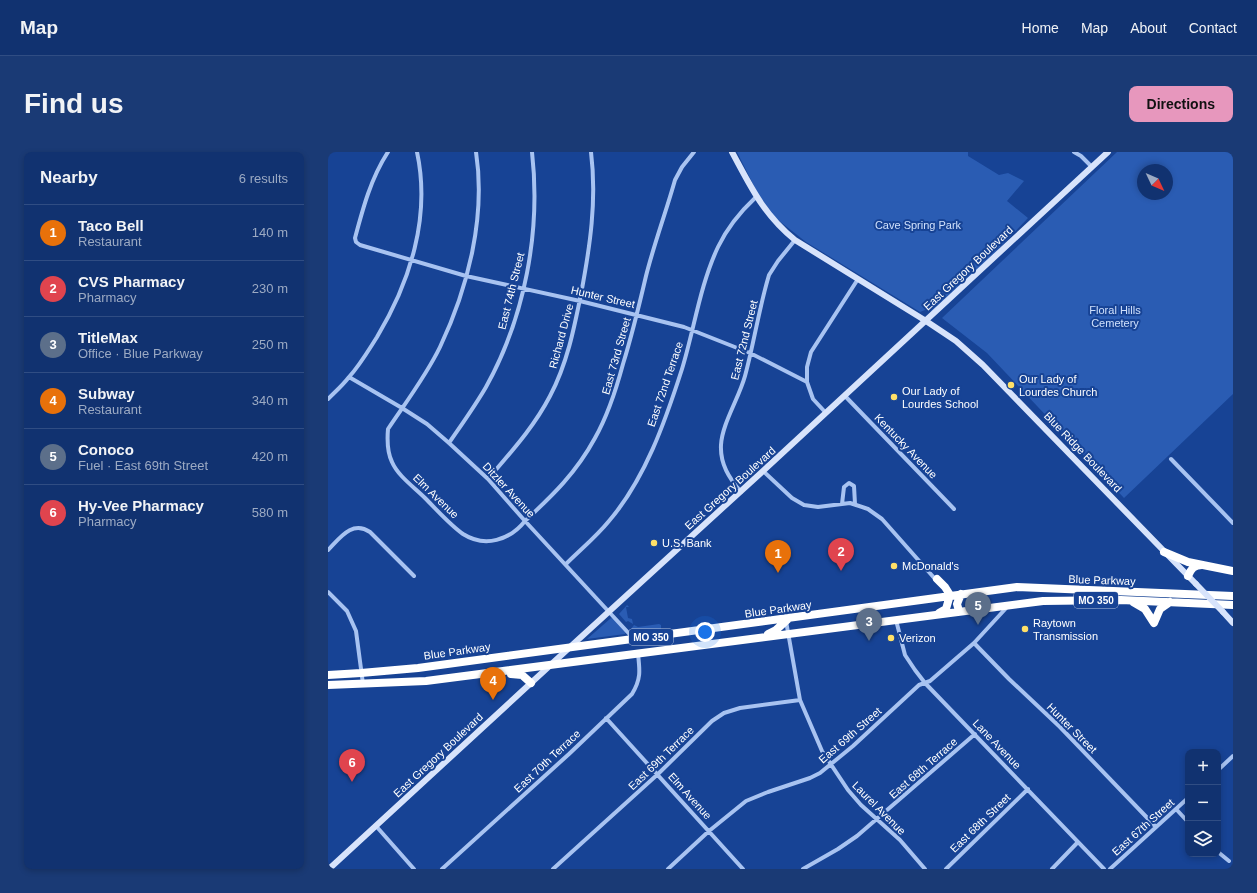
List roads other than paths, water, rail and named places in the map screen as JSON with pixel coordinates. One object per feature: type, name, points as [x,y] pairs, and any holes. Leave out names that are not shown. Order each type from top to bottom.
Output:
[{"type":"highway","points":[[1164,552],[1183,561],[1205,566]]},
{"type":"highway","points":[[1188,576],[1194,567],[1199,565],[1233,571]]},
{"type":"highway","points":[[934,615],[946,609],[950,596],[948,591],[936,579]]},
{"type":"highway","points":[[936,579],[940,588],[940,597]]},
{"type":"highway","name":"Blue Parkway","points":[[328,674],[418,668],[787,620],[1017,587],[1233,596]]},
{"type":"highway","points":[[959,611],[956,604],[961,594]]},
{"type":"highway","points":[[1130,600],[1145,609],[1154,623],[1160,609],[1171,602]]},
{"type":"highway","name":"Blue Parkway","points":[[328,685],[426,681],[1042,601],[1130,600],[1233,605]]},
{"type":"highway","points":[[760,637],[776,630],[787,620]]},
{"type":"highway","points":[[479,674],[489,676],[519,674],[531,683]]},
{"type":"main road","name":"Blue Ridge Boulevard","points":[[732,152],[756,197],[773,220],[795,240],[956,341],[983,365],[1122,506],[1233,623]]},
{"type":"main road","name":"East Gregory Boulevard","points":[[329,869],[741,492],[1108,152]]},
{"type":"street","name":"Hunter Street","points":[[388,152],[376,172],[367,196],[355,238],[356,242],[360,245],[466,276],[580,300],[693,330],[750,353],[807,382]]},
{"type":"street","points":[[328,399],[350,377],[369,351],[400,294],[412,261],[421,209],[420,174],[417,152]]},
{"type":"street","name":"Elm Avenue","points":[[476,152],[478,205],[474,242],[466,276],[455,312],[440,347],[421,381],[388,429],[387,446],[396,470],[462,533],[478,540],[496,540],[513,533],[525,521]]},
{"type":"street","name":"East 74th Street","points":[[449,443],[473,410],[495,368],[511,330],[523,289],[530,255],[533,227],[534,200],[532,152]]},
{"type":"street","name":"Richard Drive","points":[[488,478],[526,434],[539,415],[551,395],[568,352],[589,253],[593,209],[591,152]]},
{"type":"street","name":"East 73rd Street","points":[[525,521],[564,484],[595,438],[614,396],[637,315],[646,275],[675,180],[682,167],[694,152]]},
{"type":"street","points":[[1074,152],[1081,156],[1092,167]]},
{"type":"street","name":"East 72nd Terrace","points":[[566,564],[608,522],[639,476],[671,399],[693,330],[708,271],[718,247],[734,220],[756,197]]},
{"type":"street","name":"East 72nd Street","points":[[741,492],[727,474],[722,457],[721,445],[723,432],[745,377],[769,276],[778,260],[795,240]]},
{"type":"street","points":[[826,413],[813,399],[807,382],[807,367],[811,352],[858,279]]},
{"type":"street","name":"Ditzler Avenue","points":[[350,377],[426,424],[488,478],[525,521],[634,639]]},
{"type":"street","name":"Kentucky Avenue","points":[[845,396],[954,509]]},
{"type":"street","points":[[1171,459],[1233,523]]},
{"type":"street","points":[[763,471],[792,498],[804,505],[818,507],[855,504],[868,509],[882,519],[936,579]]},
{"type":"street","points":[[842,504],[844,487],[849,483],[854,486],[855,504]]},
{"type":"street","points":[[328,550],[346,532],[353,528],[359,527],[366,529],[414,576]]},
{"type":"street","points":[[328,592],[347,611],[356,631],[363,684]]},
{"type":"street","name":"East 69th Street","points":[[668,869],[709,831],[746,801],[810,778],[831,765],[919,685],[930,681],[974,643],[1008,606]]},
{"type":"street","name":"Laurel Avenue","points":[[787,620],[788,634],[800,700],[817,742],[848,790],[900,840],[925,869]]},
{"type":"street","name":"Lane Avenue","points":[[896,620],[905,655],[925,683],[1104,869]]},
{"type":"street","name":"Hunter Street","points":[[974,643],[1009,679],[1060,726],[1156,827]]},
{"type":"street","name":"East 70th Terrace","points":[[442,869],[632,694],[638,682],[640,673],[638,653]]},
{"type":"street","name":"East 69th Terrace","points":[[553,869],[658,774],[712,721],[724,713],[740,708],[800,700]]},
{"type":"street","name":"Elm Avenue","points":[[606,718],[743,869]]},
{"type":"street","name":"East 68th Terrace","points":[[803,869],[838,849],[877,819],[975,734]]},
{"type":"street","points":[[1221,767],[1233,756]]},
{"type":"street","name":"East 68th Street","points":[[946,869],[1028,789]]},
{"type":"street","name":"East 67th Street","points":[[1110,869],[1185,801]]},
{"type":"street","points":[[1176,809],[1187,821]]},
{"type":"street","points":[[376,826],[414,869]]},
{"type":"street","points":[[1052,869],[1078,842]]},
{"type":"street","points":[[1221,854],[1229,861]]},
{"type":"place","name":"Our Lady of Lourdes Church","points":[[1011,385]]},
{"type":"place","name":"Our Lady of Lourdes School","points":[[894,397]]},
{"type":"place","name":"U.S. Bank","points":[[654,543]]},
{"type":"place","name":"McDonald's","points":[[894,566]]},
{"type":"place","name":"CVS Pharmacy","points":[[841,571]]},
{"type":"place","name":"Taco Bell","points":[[778,573]]},
{"type":"place","name":"Conoco","points":[[978,625]]},
{"type":"place","name":"Raytown Transmission","points":[[1025,629]]},
{"type":"place","name":"Verizon","points":[[891,638]]},
{"type":"place","name":"TitleMax","points":[[869,641]]},
{"type":"place","name":"Subway","points":[[493,700]]},
{"type":"place","name":"Hy-Vee Pharmacy","points":[[352,782]]},
{"type":"park label","name":"Cave Spring Park","points":[[918,225]]},
{"type":"park label","name":"Floral Hills Cemetery","points":[[1115,316]]}]
